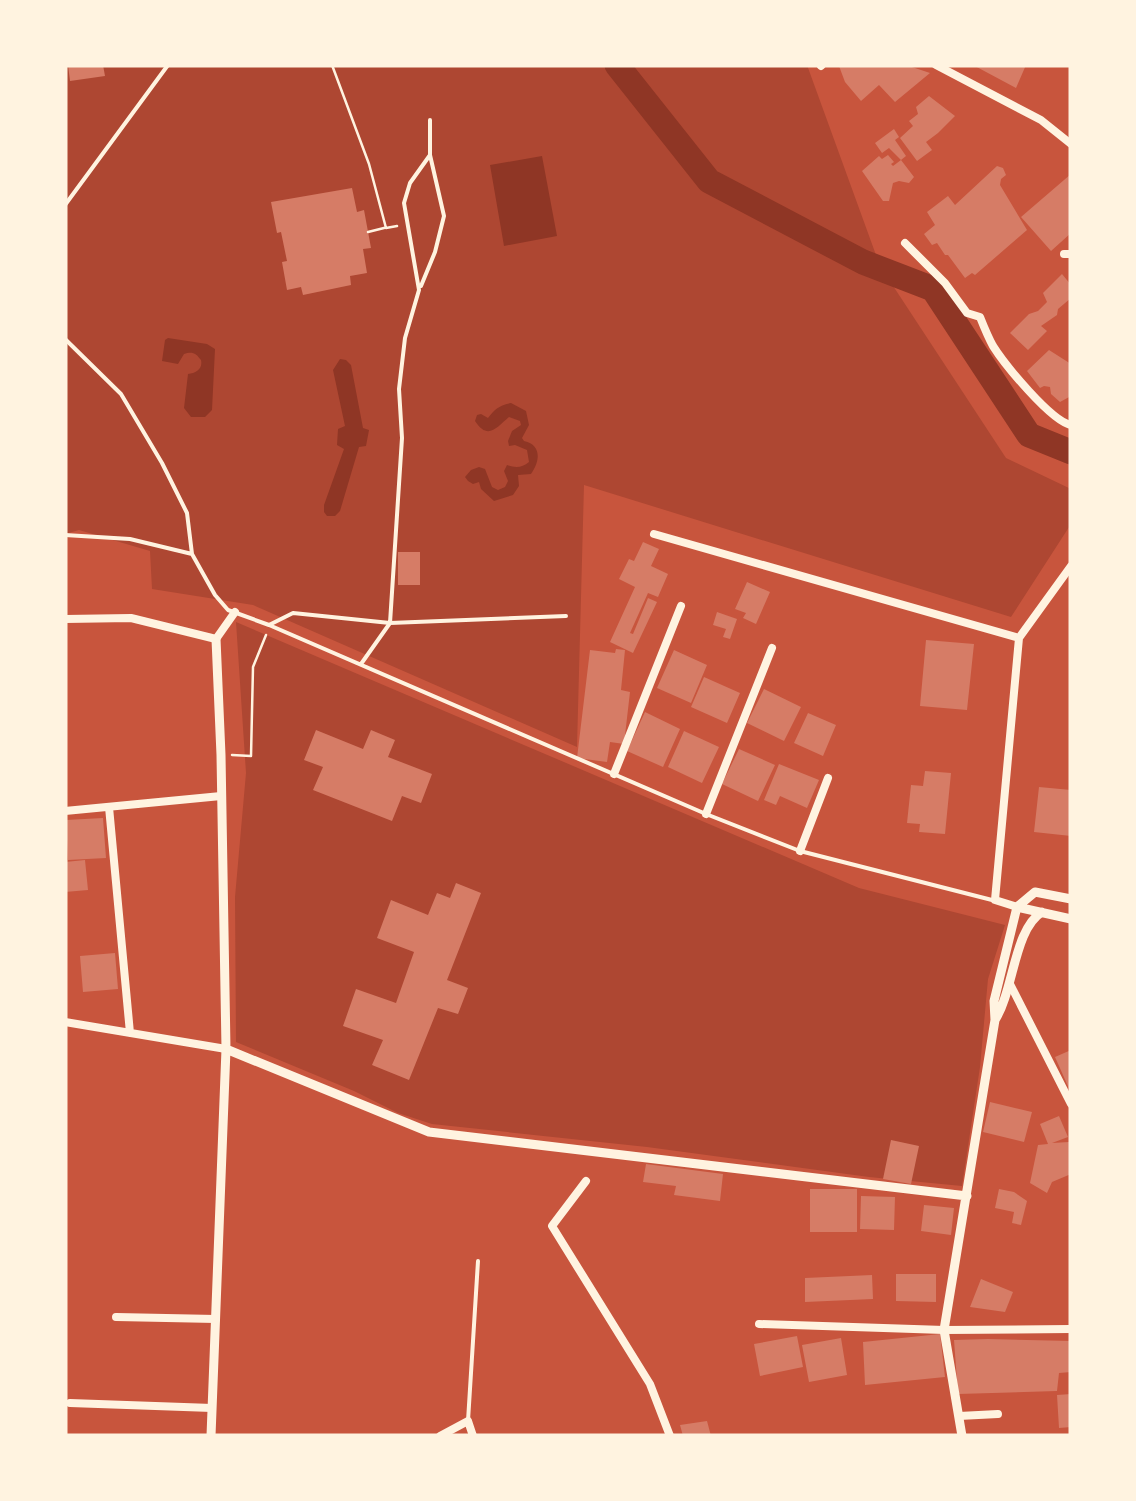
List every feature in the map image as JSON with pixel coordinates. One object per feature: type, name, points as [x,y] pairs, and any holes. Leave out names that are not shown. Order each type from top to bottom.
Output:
[{"type":"street","points":[[936,65],[1041,120],[1071,144]]},
{"type":"street","points":[[904,243],[944,283],[967,314],[980,317],[992,345],[1011,370],[1052,414],[1071,425]]},
{"type":"street","points":[[654,534],[1018,638]]},
{"type":"street","points":[[1071,566],[1018,638],[995,900],[1071,919]]},
{"type":"street","points":[[614,774],[681,606]]},
{"type":"street","points":[[211,1436],[226,1049],[216,639],[235,612]]},
{"type":"street","points":[[65,620],[130,618],[216,639]]},
{"type":"street","points":[[706,814],[772,648]]},
{"type":"street","points":[[800,851],[828,778]]},
{"type":"street","points":[[65,812],[221,796]]},
{"type":"street","points":[[109,807],[130,1033]]},
{"type":"street","points":[[962,1436],[944,1330],[995,1020],[994,1001],[1017,907],[1035,892],[1071,899]]},
{"type":"street","points":[[995,1020],[1005,1004],[1019,946],[1032,918],[1042,912]]},
{"type":"street","points":[[1010,984],[1071,1104]]},
{"type":"street","points":[[65,1022],[226,1049],[428,1132],[967,1196]]},
{"type":"street","points":[[586,1181],[552,1226],[650,1384],[670,1436]]},
{"type":"street","points":[[116,1318],[216,1319]]},
{"type":"street","points":[[759,1324],[1071,1330]]},
{"type":"street","points":[[70,1403],[212,1408]]},
{"type":"street","points":[[958,1416],[998,1414]]},
{"type":"street","points":[[440,1436],[468,1422],[473,1436]]},
{"type":"lane","points":[[65,205],[168,65]]},
{"type":"lane","points":[[361,664],[390,623],[404,338],[444,216],[430,156],[430,120]]},
{"type":"lane","points":[[419,290],[404,203],[410,183],[430,156]]},
{"type":"lane","points":[[65,338],[121,394],[154,449],[186,514],[192,554],[228,610],[800,851],[995,900]]},
{"type":"lane","points":[[65,535],[130,539],[192,554]]},
{"type":"lane","points":[[269,625],[293,613],[390,623],[566,616]]},
{"type":"lane","points":[[468,1422],[478,1261]]},
{"type":"path","points":[[332,65],[370,164],[386,228]]},
{"type":"path","points":[[368,232],[408,224]]},
{"type":"path","points":[[220,755],[251,756],[253,667],[269,625]]},
{"type":"shaded area","points":[[65,65],[807,65],[880,266],[1006,458],[1071,489],[1071,524],[1011,617],[584,485],[577,747],[253,605],[152,589],[150,551],[79,530],[65,534]]},
{"type":"shaded area","points":[[542,156],[557,236],[504,246],[490,165]]},
{"type":"shaded area","points":[[168,338],[207,344],[215,349],[212,410],[205,417],[191,417],[184,408],[188,374],[198,370],[201,360],[189,353],[178,364],[162,361]]},
{"type":"shaded area","points":[[340,359],[351,365],[363,428],[369,430],[366,446],[359,447],[340,511],[327,516],[324,505],[344,449],[337,445],[338,429],[345,426],[333,370]]},
{"type":"shaded area","points":[[511,403],[526,411],[529,425],[522,438],[534,446],[537,459],[531,474],[518,475],[519,486],[513,495],[494,501],[479,482],[473,484],[465,477],[471,470],[485,469],[492,487],[498,490],[508,481],[504,471],[507,465],[518,467],[529,462],[527,450],[509,446],[512,431],[521,425],[520,421],[509,417],[488,431],[475,421],[477,415],[488,418],[497,408]]},
{"type":"shaded area","points":[[236,622],[859,888],[1005,925],[988,979],[980,1067],[962,1186],[432,1124],[236,1042],[235,897],[246,773]]},
{"type":"building","points":[[68,65],[103,65],[105,76],[70,81]]},
{"type":"building","points":[[841,65],[906,65],[930,73],[895,102],[879,85],[861,101],[845,82]]},
{"type":"building","points":[[973,65],[1026,65],[1016,88]]},
{"type":"building","points":[[929,96],[955,116],[926,142],[932,150],[917,161],[900,138],[913,126],[909,121],[918,114],[916,107]]},
{"type":"building","points":[[894,129],[899,137],[895,140],[906,156],[901,160],[889,148],[882,153],[875,143]]},
{"type":"building","points":[[888,155],[893,166],[901,160],[914,177],[909,183],[893,183],[889,201],[883,201],[862,171],[879,156],[882,159]]},
{"type":"building","points":[[997,166],[1006,175],[1000,185],[1027,230],[975,275],[965,278],[937,243],[932,245],[924,234],[935,225],[927,212],[948,196],[955,205]]},
{"type":"building","points":[[1071,174],[1071,233],[1051,251],[1021,217]]},
{"type":"building","points":[[352,188],[357,212],[364,210],[371,248],[363,249],[367,273],[350,276],[351,285],[303,295],[301,287],[287,290],[282,262],[287,261],[271,202]]},
{"type":"building","points":[[1062,274],[1071,285],[1071,298],[1041,326],[1047,331],[1028,350],[1010,333],[1047,302],[1043,293]]},
{"type":"building","points":[[1049,350],[1071,364],[1071,396],[1060,402],[1051,394],[1050,387],[1040,388],[1027,371]]},
{"type":"building","points":[[643,542],[659,549],[651,566],[668,574],[658,597],[648,593],[630,633],[633,634],[648,598],[657,602],[633,653],[610,642],[635,587],[619,579]]},
{"type":"building","points":[[398,552],[420,552],[420,585],[398,585]]},
{"type":"building","points":[[747,582],[770,592],[756,624],[743,618],[746,613],[735,609]]},
{"type":"building","points":[[717,612],[737,619],[730,639],[723,637],[726,629],[713,625]]},
{"type":"building","points":[[926,640],[974,644],[967,710],[920,706]]},
{"type":"building","points":[[616,649],[625,650],[621,690],[630,692],[624,744],[610,742],[607,762],[577,758],[590,650],[615,653]]},
{"type":"building","points":[[674,650],[707,665],[691,703],[657,688]]},
{"type":"building","points":[[704,677],[740,693],[727,723],[691,707]]},
{"type":"building","points":[[764,689],[801,707],[784,741],[747,723]]},
{"type":"building","points":[[645,712],[680,729],[663,767],[627,751]]},
{"type":"building","points":[[808,713],[836,725],[823,756],[794,743]]},
{"type":"building","points":[[316,730],[363,749],[371,730],[395,740],[388,757],[432,774],[421,803],[402,796],[392,821],[313,790],[323,767],[304,760]]},
{"type":"building","points":[[684,731],[719,747],[702,783],[668,767]]},
{"type":"building","points":[[739,749],[775,765],[758,801],[722,784]]},
{"type":"building","points":[[779,764],[819,780],[807,808],[780,796],[776,805],[764,800]]},
{"type":"building","points":[[925,771],[951,773],[945,834],[919,832],[920,824],[907,823],[911,785],[923,786]]},
{"type":"building","points":[[1039,787],[1071,790],[1071,836],[1034,832]]},
{"type":"building","points":[[103,818],[106,858],[68,860],[66,820]]},
{"type":"building","points":[[85,860],[88,890],[65,892],[65,862]]},
{"type":"building","points":[[456,883],[481,893],[447,980],[468,988],[458,1014],[438,1008],[409,1080],[372,1065],[383,1040],[343,1026],[356,989],[396,1003],[414,952],[377,938],[391,900],[428,915],[437,893],[450,898]]},
{"type":"building","points":[[115,953],[118,989],[83,992],[80,956]]},
{"type":"building","points":[[1071,1050],[1071,1093],[1055,1057]]},
{"type":"building","points":[[990,1102],[1032,1112],[1024,1142],[983,1132]]},
{"type":"building","points":[[1059,1116],[1068,1137],[1052,1143],[1069,1142],[1071,1174],[1052,1182],[1047,1193],[1030,1183],[1038,1145],[1048,1144],[1040,1124]]},
{"type":"building","points":[[891,1140],[919,1146],[911,1184],[883,1179]]},
{"type":"building","points":[[646,1164],[723,1174],[720,1201],[674,1195],[676,1186],[643,1182]]},
{"type":"building","points":[[810,1189],[857,1189],[857,1232],[810,1232]]},
{"type":"building","points":[[999,1189],[1014,1192],[1027,1201],[1021,1225],[1012,1223],[1014,1212],[995,1208]]},
{"type":"building","points":[[861,1196],[895,1197],[894,1230],[860,1229]]},
{"type":"building","points":[[924,1205],[954,1208],[951,1235],[921,1231]]},
{"type":"building","points":[[896,1274],[936,1274],[936,1302],[896,1301]]},
{"type":"building","points":[[872,1275],[873,1299],[805,1302],[805,1278]]},
{"type":"building","points":[[981,1279],[1013,1292],[1005,1312],[970,1307]]},
{"type":"building","points":[[940,1334],[945,1377],[865,1385],[863,1342]]},
{"type":"building","points":[[797,1336],[803,1367],[760,1376],[754,1344]]},
{"type":"building","points":[[841,1338],[847,1375],[809,1382],[802,1345]]},
{"type":"building","points":[[954,1340],[1071,1341],[1071,1372],[1059,1373],[1057,1391],[958,1394]]},
{"type":"building","points":[[1071,1394],[1071,1427],[1059,1428],[1057,1395]]},
{"type":"building","points":[[707,1421],[711,1436],[683,1436],[680,1425]]},
{"type":"waterway","points":[[617,65],[709,181],[863,262],[933,289],[1029,435],[1071,452]]}]
